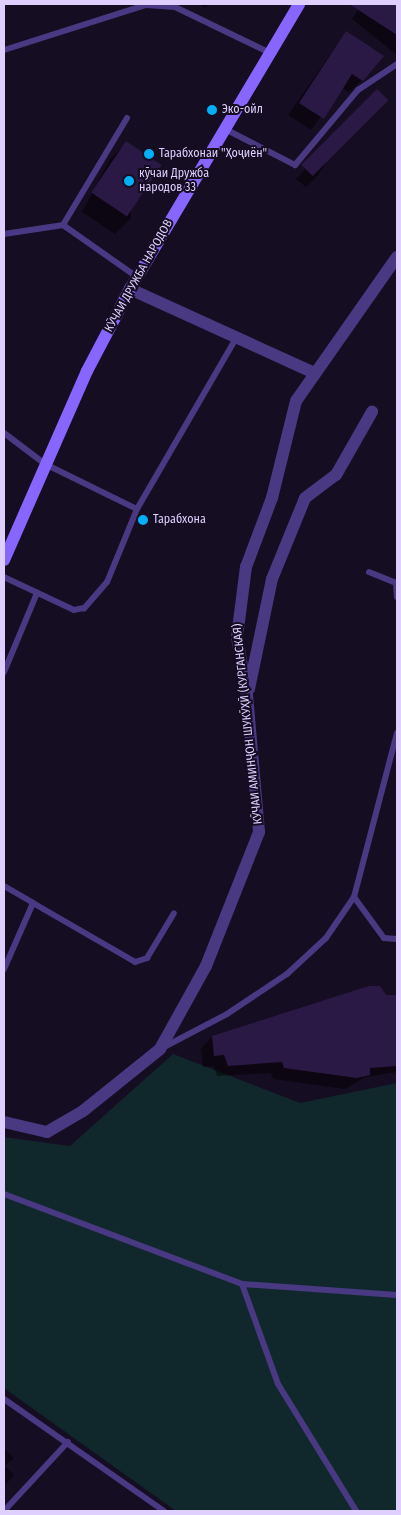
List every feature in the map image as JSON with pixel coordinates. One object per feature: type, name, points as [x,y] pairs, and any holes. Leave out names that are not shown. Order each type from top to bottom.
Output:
[{"type":"main road","name":"КӮЧАИ ДРУЖБА НАРОДОВ","points":[[4,560],[45,464],[130,289],[298,4]]},
{"type":"street","name":"КӮЧАИ АМИНҶОН ШУКӮҲӢ (КУРГАНСКАЯ)","points":[[4,1122],[36,1132],[58,1130],[160,1049],[206,966],[259,832],[248,696],[237,637],[239,601],[272,498],[291,412],[314,373],[397,257]]},
{"type":"street","points":[[130,289],[314,373]]},
{"type":"street","points":[[248,696],[272,579],[304,498],[336,475],[372,412]]},
{"type":"lane","points":[[4,50],[146,5],[175,7],[270,53]]},
{"type":"lane","points":[[224,129],[295,165],[358,90],[397,64]]},
{"type":"lane","points":[[63,225],[127,118]]},
{"type":"lane","points":[[4,234],[63,225],[137,277]]},
{"type":"lane","points":[[4,577],[74,610],[93,602],[107,582],[137,508],[236,338]]},
{"type":"lane","points":[[4,433],[45,464],[137,508]]},
{"type":"lane","points":[[369,572],[396,583],[397,597]]},
{"type":"lane","points":[[4,672],[37,593]]},
{"type":"lane","points":[[160,1049],[227,1014],[287,974],[326,938],[354,896],[397,733]]},
{"type":"lane","points":[[4,886],[135,962],[147,958],[174,913]]},
{"type":"lane","points":[[354,896],[384,938],[397,939]]},
{"type":"lane","points":[[4,969],[33,903]]},
{"type":"lane","points":[[4,1194],[242,1284],[397,1295]]},
{"type":"lane","points":[[242,1284],[278,1384],[356,1511]]},
{"type":"lane","points":[[4,1399],[164,1511]]},
{"type":"lane","points":[[4,1511],[68,1442]]},
{"type":"green space","points":[[173,1054],[300,1103],[397,1083],[397,1511],[176,1511],[4,1388],[4,1137],[70,1146]]},
{"type":"building","points":[[349,4],[397,4],[397,35]]},
{"type":"building","points":[[346,31],[384,56],[363,81],[352,74],[324,119],[299,103]]},
{"type":"building","points":[[377,89],[388,100],[313,176],[301,165]]},
{"type":"building","name":"кӯчаи Дружба народов 33","points":[[126,141],[162,165],[127,216],[91,192]]},
{"type":"building","points":[[369,986],[380,986],[386,995],[397,995],[397,1066],[370,1068],[370,1075],[357,1078],[284,1068],[282,1062],[228,1066],[224,1055],[214,1056],[212,1036]]},
{"type":"place","name":"Эко-ойл","points":[[212,110]]},
{"type":"place","name":"Тарабхонаи \"Ҳоҷиён\"","points":[[149,154]]},
{"type":"place","name":"кӯчаи Дружба народов 33","points":[[129,181]]},
{"type":"place","name":"Тарабхона","points":[[143,520]]}]
